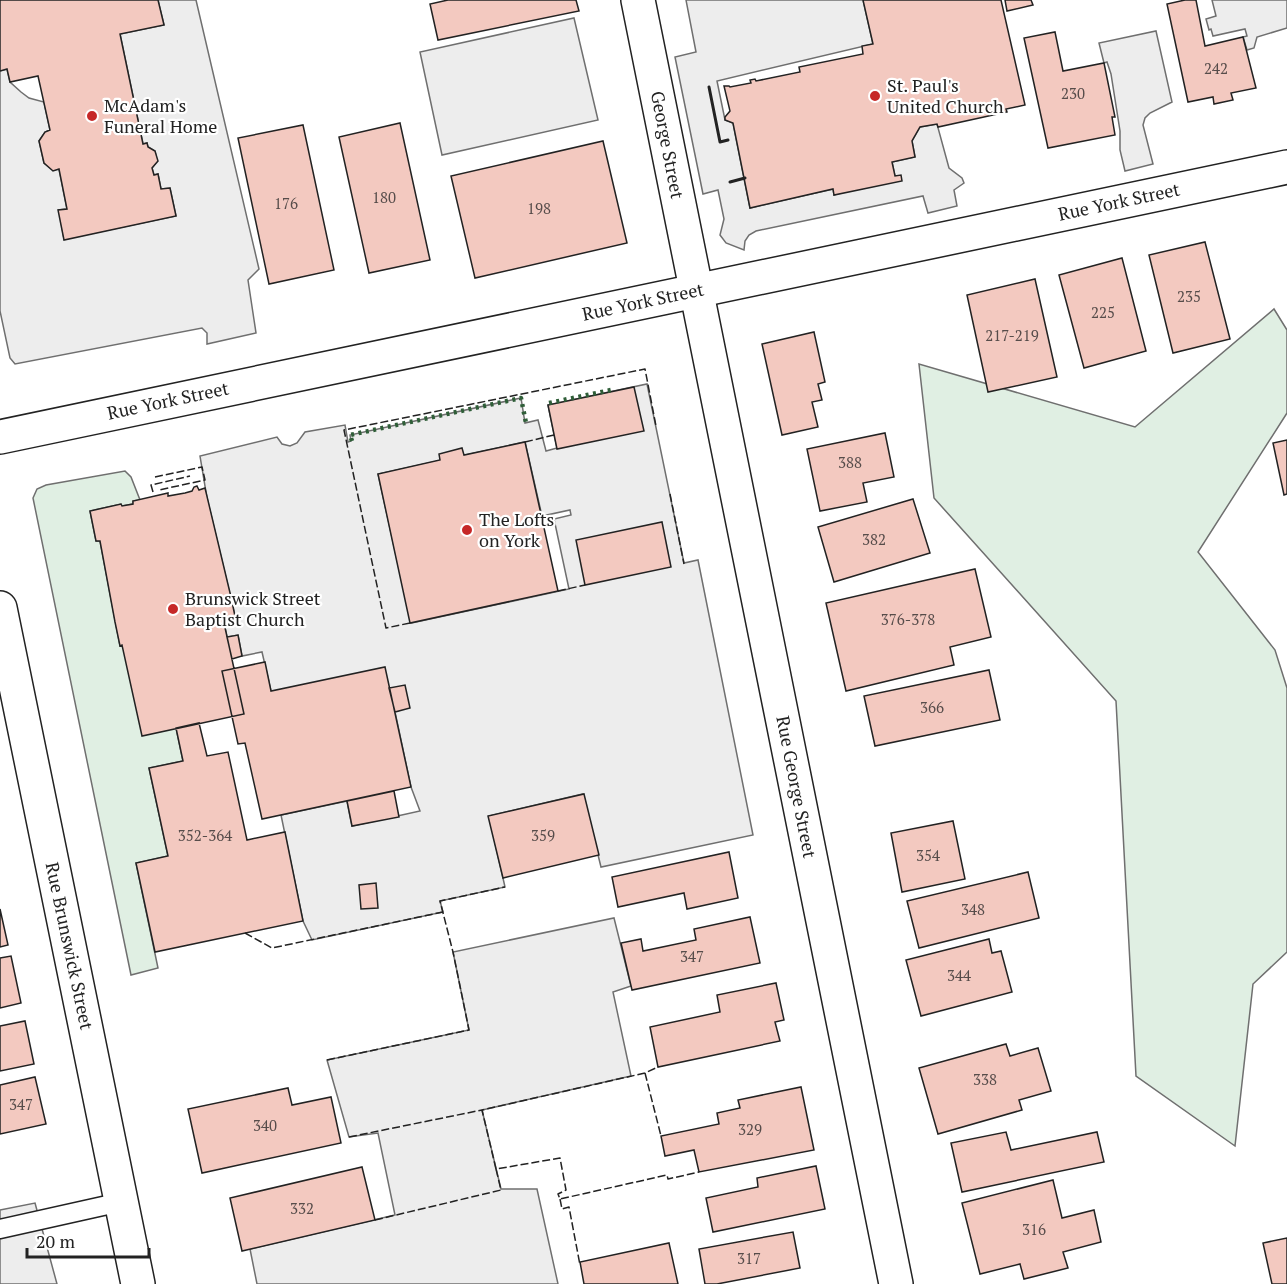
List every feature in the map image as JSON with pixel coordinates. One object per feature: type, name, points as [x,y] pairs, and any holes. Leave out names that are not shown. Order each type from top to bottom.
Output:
[{"type":"street","name":"George Street","points":[[638,0],[697,290]]},
{"type":"street","name":"Rue York Street","points":[[0,436],[1287,166]]},
{"type":"street","name":"Rue George Street","points":[[697,290],[896,1284]]},
{"type":"street","name":"Rue Brunswick Street","points":[[0,608],[138,1284]]},
{"type":"lane","points":[[0,1229],[121,1202]]},
{"type":"green space","points":[[1274,309],[1287,330],[1287,413],[1198,552],[1275,650],[1287,688],[1287,952],[1253,984],[1235,1146],[1136,1076],[1116,701],[934,498],[919,364],[1135,427]]},
{"type":"green space","points":[[125,471],[131,477],[140,500],[133,501],[133,504],[122,506],[121,504],[90,511],[96,541],[100,541],[120,646],[122,645],[176,728],[183,761],[149,768],[168,856],[136,863],[158,968],[131,975],[33,498],[37,489],[46,485]]},
{"type":"shaded area","points":[[158,0],[196,0],[259,269],[248,280],[256,333],[207,344],[207,333],[202,328],[15,364],[10,358],[0,311],[0,71],[7,69],[10,82],[21,92],[29,98],[44,102],[50,130],[45,132],[39,141],[44,163],[53,170],[59,169],[67,209],[59,210],[64,239],[176,216],[170,188],[161,189],[158,174],[154,175],[152,168],[157,161],[155,151],[148,147],[147,143],[143,144],[120,34],[164,25]]},
{"type":"shaded area","points":[[686,0],[863,0],[873,44],[717,81],[725,120],[733,123],[750,208],[833,189],[834,195],[895,176],[892,162],[915,157],[912,141],[920,127],[937,124],[949,168],[962,178],[964,183],[954,190],[957,206],[928,213],[923,196],[756,231],[745,241],[744,250],[726,243],[720,235],[724,219],[718,190],[703,194],[675,57],[696,52]]},
{"type":"shaded area","points":[[1212,0],[1287,0],[1287,28],[1257,37],[1254,48],[1247,50],[1243,37],[1247,36],[1245,29],[1213,36],[1206,19],[1216,16]]},
{"type":"shaded area","points":[[574,18],[598,120],[442,155],[420,52]]},
{"type":"shaded area","points":[[1156,31],[1172,102],[1145,118],[1143,125],[1153,164],[1125,171],[1120,150],[1120,131],[1111,74],[1107,62],[1104,63],[1099,43]]},
{"type":"shaded area","points":[[647,384],[684,563],[698,560],[753,835],[601,867],[583,794],[489,816],[505,887],[440,901],[443,912],[312,940],[303,921],[281,815],[347,801],[352,826],[420,811],[411,787],[395,712],[271,691],[262,652],[242,656],[238,635],[227,637],[224,623],[236,620],[207,498],[200,456],[277,437],[282,444],[290,446],[297,443],[305,432],[345,425],[348,442],[351,441],[350,435],[521,398],[525,423],[538,420],[546,451],[557,448],[548,405]],"holes":[[[525,442],[542,516],[570,510],[571,515],[554,519],[569,589],[411,623],[378,474]]]},
{"type":"shaded area","points":[[614,918],[631,986],[613,992],[631,1076],[482,1110],[501,1189],[537,1189],[558,1284],[257,1284],[250,1249],[395,1215],[378,1133],[349,1137],[327,1060],[469,1030],[453,952]]},
{"type":"shaded area","points":[[35,1203],[57,1284],[0,1284],[0,1210]]},
{"type":"building","name":"McAdam's Funeral Home","points":[[0,0],[158,0],[164,25],[120,34],[143,144],[147,143],[148,147],[155,151],[158,161],[152,168],[154,175],[158,174],[161,189],[170,188],[176,216],[64,240],[58,210],[67,209],[59,169],[53,171],[44,163],[39,141],[45,132],[50,130],[38,76],[10,82],[7,69],[0,71]]},
{"type":"building","points":[[448,0],[576,0],[579,11],[438,40],[430,4]]},
{"type":"building","name":"St. Paul's United Church","points":[[863,0],[1001,0],[1025,105],[1006,109],[1007,112],[938,127],[937,124],[920,127],[912,141],[915,157],[892,162],[895,176],[901,175],[902,181],[834,195],[833,189],[750,208],[733,123],[725,120],[730,111],[724,86],[730,87],[751,83],[750,80],[755,79],[756,81],[800,72],[799,67],[863,54],[862,46],[873,44]]},
{"type":"building","points":[[1005,0],[1031,0],[1033,5],[1007,11]]},
{"type":"building","points":[[1196,0],[1205,46],[1243,37],[1256,88],[1231,93],[1233,100],[1214,104],[1213,97],[1188,102],[1167,4]]},
{"type":"building","points":[[1055,32],[1063,71],[1104,63],[1115,117],[1112,117],[1115,135],[1048,148],[1024,38]]},
{"type":"building","points":[[400,123],[430,260],[369,273],[339,137]]},
{"type":"building","points":[[303,125],[334,270],[269,284],[238,138]]},
{"type":"building","points":[[603,141],[627,243],[475,278],[451,176]]},
{"type":"building","points":[[1205,242],[1230,339],[1173,353],[1149,255]]},
{"type":"building","points":[[1122,258],[1146,351],[1084,368],[1059,275]]},
{"type":"building","points":[[1035,279],[1057,377],[988,392],[967,295]]},
{"type":"building","points":[[814,332],[825,382],[818,384],[822,400],[812,402],[818,427],[782,435],[762,344]]},
{"type":"building","points":[[634,387],[644,431],[557,449],[548,405]]},
{"type":"building","points":[[885,433],[894,477],[863,483],[867,502],[820,511],[807,449]]},
{"type":"building","points":[[1287,440],[1287,494],[1284,495],[1273,443]]},
{"type":"building","name":"The Lofts on York","points":[[525,442],[558,591],[410,623],[378,474],[440,460],[439,454],[462,448],[464,455]]},
{"type":"building","name":"Brunswick Street Baptist Church","points":[[197,486],[199,490],[205,488],[236,621],[224,623],[244,714],[142,736],[122,645],[120,646],[100,541],[96,541],[90,511],[121,504],[122,506],[133,504],[133,501],[168,493],[168,496],[185,493]]},
{"type":"building","points":[[913,499],[930,553],[834,582],[818,527]]},
{"type":"building","points":[[662,522],[671,567],[585,585],[576,540]]},
{"type":"building","points":[[975,569],[991,637],[950,647],[954,665],[846,691],[826,603]]},
{"type":"building","points":[[238,635],[242,656],[232,659],[227,637]]},
{"type":"building","points":[[265,662],[271,691],[385,667],[411,787],[262,819],[245,743],[238,744],[222,671]]},
{"type":"building","points":[[989,670],[1000,720],[875,746],[864,696]]},
{"type":"building","points":[[405,685],[410,708],[395,712],[389,688]]},
{"type":"building","points":[[199,723],[207,756],[228,752],[247,840],[285,832],[303,921],[155,952],[136,863],[168,856],[149,768],[183,761],[176,728]]},
{"type":"building","points":[[394,791],[399,817],[352,826],[347,801]]},
{"type":"building","points":[[584,794],[599,855],[503,878],[488,816]]},
{"type":"building","points":[[953,821],[965,879],[902,892],[891,833]]},
{"type":"building","points":[[729,852],[738,898],[687,909],[684,893],[618,907],[612,877]]},
{"type":"building","points":[[1028,872],[1039,918],[919,948],[907,901]]},
{"type":"building","points":[[376,883],[378,908],[361,909],[359,885]]},
{"type":"building","points":[[0,909],[8,945],[0,947]]},
{"type":"building","points":[[750,917],[760,963],[632,990],[621,943],[641,939],[643,951],[696,940],[694,929]]},
{"type":"building","points":[[989,939],[992,953],[1001,951],[1012,992],[921,1016],[906,960]]},
{"type":"building","points":[[11,956],[21,1003],[0,1008],[0,958]]},
{"type":"building","points":[[776,983],[784,1020],[775,1022],[780,1041],[658,1067],[650,1027],[720,1012],[717,995]]},
{"type":"building","points":[[25,1021],[34,1064],[0,1071],[0,1026]]},
{"type":"building","points":[[1006,1044],[1010,1056],[1038,1048],[1051,1091],[1019,1100],[1022,1110],[938,1134],[919,1068]]},
{"type":"building","points":[[35,1077],[46,1124],[0,1134],[0,1085]]},
{"type":"building","points":[[801,1087],[814,1150],[699,1172],[694,1150],[665,1156],[661,1136],[719,1124],[717,1113],[740,1108],[738,1100]]},
{"type":"building","points":[[288,1088],[292,1105],[331,1097],[341,1143],[202,1173],[188,1109]]},
{"type":"building","points":[[1006,1132],[1011,1150],[1097,1132],[1104,1162],[962,1192],[951,1143]]},
{"type":"building","points":[[816,1166],[825,1209],[713,1232],[706,1198],[758,1187],[757,1178]]},
{"type":"building","points":[[362,1167],[375,1220],[242,1251],[230,1198]]},
{"type":"building","points":[[1053,1180],[1062,1218],[1094,1210],[1101,1242],[1063,1252],[1068,1268],[1024,1279],[1020,1264],[980,1274],[962,1203]]},
{"type":"building","points":[[793,1232],[800,1268],[717,1284],[705,1284],[699,1249]]},
{"type":"building","points":[[1287,1238],[1287,1284],[1272,1284],[1263,1243]]},
{"type":"building","points":[[669,1243],[678,1284],[584,1284],[580,1262]]},
{"type":"hedge","points":[[549,403],[611,390]]},
{"type":"hedge","points":[[352,441],[350,435],[521,398],[526,423]]},
{"type":"fence","points":[[410,623],[386,628],[344,430],[645,369],[656,426]]},
{"type":"fence","points":[[525,442],[554,435]]},
{"type":"fence","points":[[155,477],[202,467],[205,480],[159,490]]},
{"type":"fence","points":[[153,492],[151,485],[190,476]]},
{"type":"fence","points":[[670,494],[684,564]]},
{"type":"fence","points":[[558,591],[585,585]]},
{"type":"fence","points":[[327,1060],[469,1030],[440,901],[505,887]]},
{"type":"fence","points":[[245,933],[272,948],[443,912]]},
{"type":"fence","points":[[496,1169],[482,1110],[645,1073],[658,1067]]},
{"type":"fence","points":[[645,1073],[661,1136]]},
{"type":"fence","points":[[349,1137],[482,1110]]},
{"type":"fence","points":[[375,1220],[501,1190],[496,1169],[560,1158],[566,1190],[558,1194],[560,1199],[667,1175],[668,1179],[699,1172]]},
{"type":"fence","points":[[560,1199],[562,1209],[569,1207],[580,1265]]},
{"type":"wall","points":[[709,87],[720,142],[728,140]]},
{"type":"wall","points":[[730,182],[745,178]]},
{"type":"place","name":"St. Paul's United Church","points":[[875,96]]},
{"type":"place","name":"McAdam's Funeral Home","points":[[92,116]]},
{"type":"place","name":"The Lofts on York","points":[[467,530]]},
{"type":"place","name":"Brunswick Street Baptist Church","points":[[173,609]]}]
